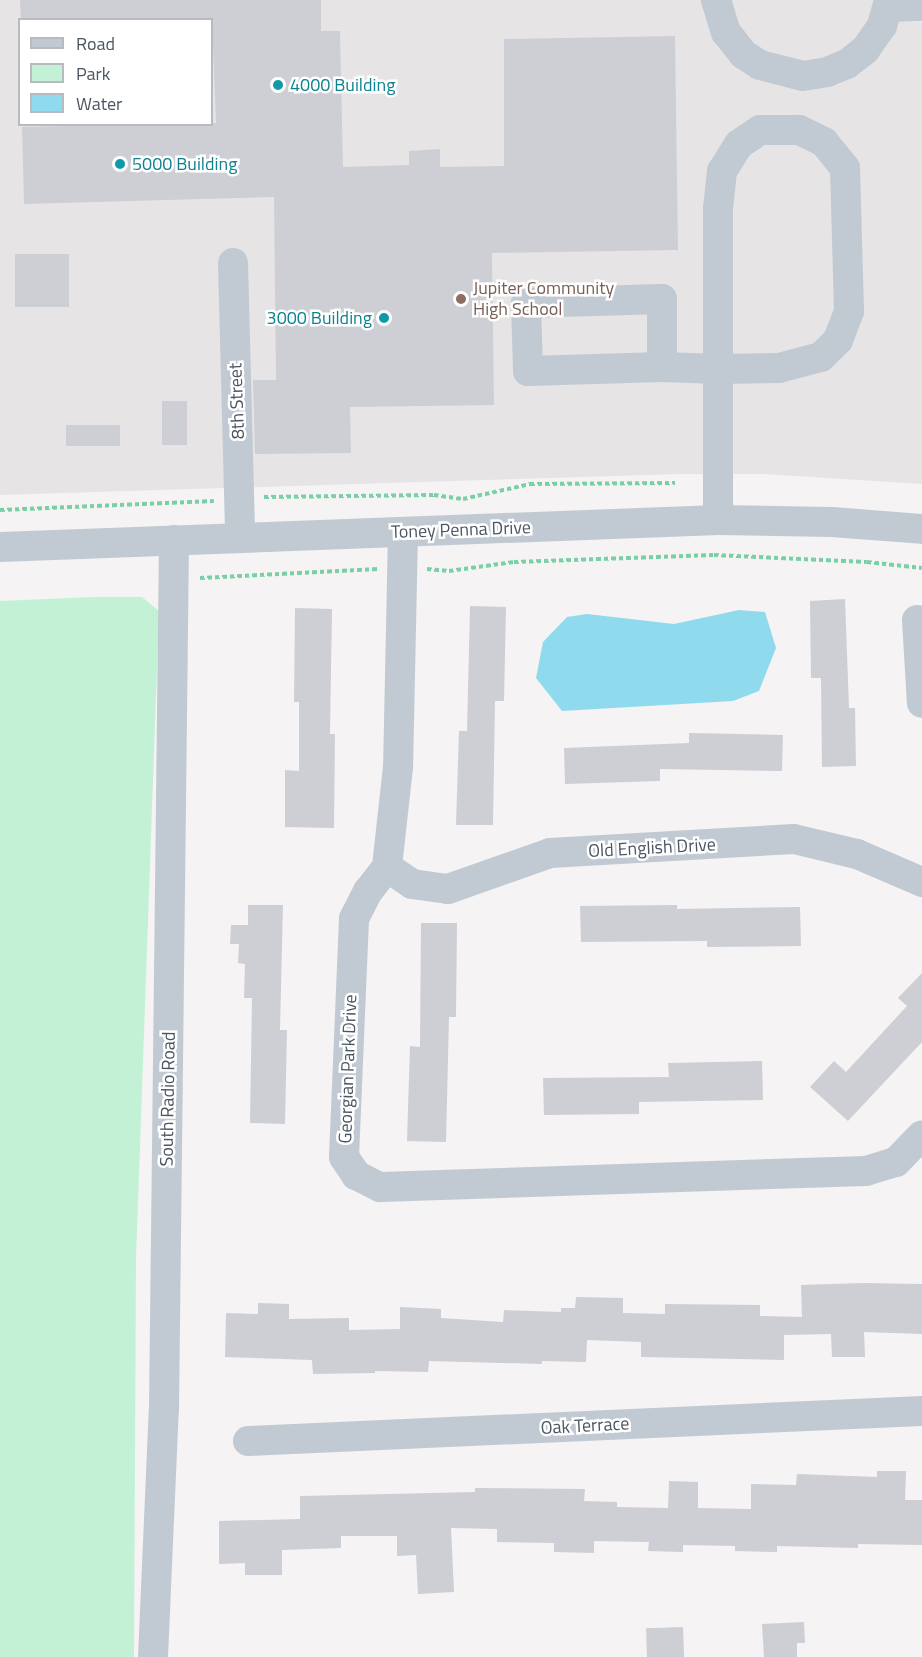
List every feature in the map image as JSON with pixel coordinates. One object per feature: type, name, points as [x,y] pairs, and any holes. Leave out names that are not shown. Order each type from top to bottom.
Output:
[{"type":"street","points":[[716,0],[726,32],[743,54],[760,65],[803,76],[827,72],[847,64],[865,51],[882,26],[889,4],[922,6]]},
{"type":"street","points":[[662,367],[662,299],[526,303],[528,371],[662,367],[718,369],[779,368],[821,357],[838,340],[849,311],[845,168],[824,142],[799,130],[760,130],[739,144],[722,171],[718,207],[718,369],[718,520]]},
{"type":"street","name":"8th Street","points":[[233,263],[240,538]]},
{"type":"street","name":"Toney Penna Drive","points":[[0,547],[718,520],[832,522],[922,529]]},
{"type":"street","points":[[387,867],[398,767],[403,532]]},
{"type":"street","name":"South Radio Road","points":[[153,1657],[164,1409],[174,540]]},
{"type":"street","points":[[917,620],[922,704]]},
{"type":"street","name":"Old English Drive","points":[[387,867],[412,884],[448,889],[550,853],[794,838],[921,874]]},
{"type":"street","name":"Georgian Park Drive","points":[[387,867],[368,891],[354,919],[344,1157],[356,1175],[381,1188],[866,1171],[896,1162],[922,1135]]},
{"type":"street","name":"Oak Terrace","points":[[248,1441],[922,1411]]},
{"type":"path","points":[[265,497],[434,495],[463,499],[530,484],[675,483]]},
{"type":"path","points":[[0,510],[204,502]]},
{"type":"path","points":[[417,569],[449,571],[514,562],[714,555],[867,562],[922,568]]},
{"type":"path","points":[[196,578],[385,569]]},
{"type":"shaded area","name":"Jupiter Community High School","points":[[0,0],[922,0],[922,484],[764,474],[680,474],[0,495]]},
{"type":"green space","points":[[142,597],[159,611],[136,1259],[134,1657],[0,1657],[0,601]]},
{"type":"water","points":[[739,610],[765,612],[776,648],[759,691],[733,701],[562,711],[536,678],[543,642],[567,617],[587,614],[674,624]]},
{"type":"building","points":[[20,0],[321,0],[321,31],[340,31],[343,167],[409,165],[409,151],[440,149],[440,167],[504,166],[504,39],[675,36],[678,250],[492,253],[494,405],[350,407],[351,453],[255,454],[253,380],[276,380],[274,197],[24,204],[22,127],[213,126],[213,123],[216,123],[213,18],[21,18]]},
{"type":"building","points":[[15,254],[69,254],[69,307],[15,307]]},
{"type":"building","points":[[162,401],[187,401],[187,445],[162,445]]},
{"type":"building","points":[[66,425],[120,425],[120,446],[66,446]]},
{"type":"building","points":[[845,599],[849,708],[855,708],[856,766],[822,767],[821,678],[811,678],[810,601]]},
{"type":"building","points":[[470,606],[506,607],[504,701],[495,701],[493,825],[456,825],[459,731],[467,731]]},
{"type":"building","points":[[295,608],[332,609],[330,734],[335,734],[334,828],[285,827],[285,770],[299,771],[299,702],[294,702]]},
{"type":"building","points":[[689,733],[783,735],[782,771],[660,769],[660,781],[565,784],[564,748],[689,743]]},
{"type":"building","points":[[248,905],[283,905],[280,1030],[287,1030],[285,1124],[250,1123],[252,998],[244,998],[245,964],[238,963],[239,944],[230,944],[231,925],[248,925]]},
{"type":"building","points":[[677,905],[677,909],[800,907],[801,946],[707,947],[707,941],[581,942],[580,906]]},
{"type":"building","points":[[421,923],[457,923],[456,1017],[449,1017],[446,1142],[407,1141],[410,1046],[420,1047]]},
{"type":"building","points":[[922,973],[922,1042],[848,1121],[810,1087],[834,1061],[846,1072],[907,1006],[898,998]]},
{"type":"building","points":[[762,1061],[763,1100],[639,1102],[639,1114],[544,1115],[543,1078],[669,1077],[668,1063]]},
{"type":"building","points":[[922,1284],[922,1334],[864,1332],[865,1357],[832,1357],[831,1334],[784,1335],[784,1360],[641,1357],[641,1342],[587,1340],[586,1362],[542,1361],[542,1364],[429,1361],[428,1372],[375,1371],[375,1373],[313,1374],[312,1360],[225,1357],[226,1313],[258,1314],[258,1303],[289,1304],[289,1319],[349,1318],[349,1330],[400,1329],[400,1307],[441,1309],[441,1318],[503,1322],[504,1310],[561,1312],[561,1308],[575,1308],[576,1297],[623,1298],[623,1313],[665,1314],[665,1304],[760,1305],[760,1316],[802,1317],[801,1285]]},
{"type":"building","points":[[877,1471],[906,1471],[905,1500],[922,1500],[922,1545],[858,1544],[858,1548],[777,1546],[777,1552],[735,1551],[735,1546],[683,1545],[683,1552],[648,1551],[649,1542],[594,1541],[594,1553],[554,1552],[554,1543],[497,1542],[497,1529],[451,1528],[454,1592],[418,1594],[416,1555],[397,1556],[397,1536],[341,1536],[341,1548],[282,1550],[282,1575],[245,1575],[245,1563],[219,1564],[219,1521],[300,1519],[300,1496],[475,1492],[475,1488],[585,1489],[584,1501],[617,1502],[617,1507],[668,1508],[669,1481],[698,1482],[698,1508],[751,1509],[751,1484],[796,1485],[797,1474],[877,1477]]},
{"type":"building","points":[[804,1622],[805,1643],[797,1643],[797,1657],[764,1657],[762,1624]]},
{"type":"building","points":[[683,1627],[684,1657],[647,1657],[646,1628]]},
{"type":"place","name":"4000 Building","points":[[278,85]]},
{"type":"place","name":"5000 Building","points":[[120,164]]},
{"type":"place","name":"Jupiter Community High School","points":[[461,299]]},
{"type":"place","name":"3000 Building","points":[[384,318]]}]
